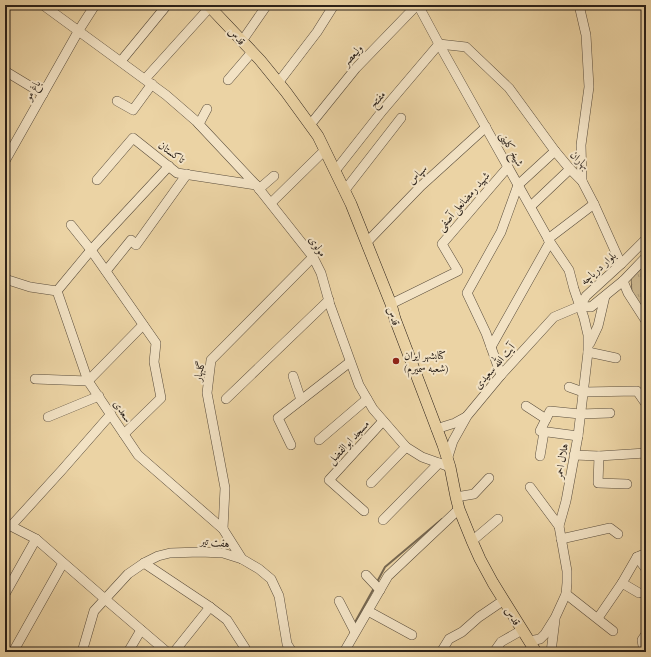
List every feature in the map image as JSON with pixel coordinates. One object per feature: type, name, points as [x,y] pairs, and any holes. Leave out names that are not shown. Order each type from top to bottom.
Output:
[{"type":"main road","name":"قدس","points":[[209,6],[260,60],[318,136],[345,190],[367,242],[443,445],[445,464],[459,509],[472,541],[480,559],[536,652]]},
{"type":"street","name":"مولوی","points":[[43,5],[166,94],[199,124],[258,187],[313,257],[321,273],[359,385],[373,408],[406,447],[422,457],[445,464]]},
{"type":"street","name":"باغ مو","points":[[5,161],[9,145],[43,94],[79,30],[95,5]]},
{"type":"street","points":[[121,61],[166,5]]},
{"type":"street","points":[[242,41],[267,5]]},
{"type":"street","points":[[278,83],[317,32],[334,5]]},
{"type":"street","name":"شیخ کلینی","points":[[417,5],[549,240],[569,270],[580,306]]},
{"type":"street","name":"ولیعصر","points":[[310,125],[356,68],[417,5]]},
{"type":"street","name":"بهاران","points":[[579,5],[586,35],[589,88],[581,145],[582,180]]},
{"type":"street","points":[[117,101],[133,110],[149,82],[209,6]]},
{"type":"street","name":"بهاران","points":[[439,44],[466,47],[508,88],[555,151],[570,169],[582,180]]},
{"type":"street","name":"مفتح","points":[[335,171],[383,110],[439,44]]},
{"type":"street","points":[[228,80],[252,52]]},
{"type":"street","points":[[5,71],[43,94]]},
{"type":"street","points":[[199,124],[207,109]]},
{"type":"street","points":[[345,190],[401,118]]},
{"type":"street","name":"سپاس","points":[[367,242],[421,186],[486,127]]},
{"type":"street","name":"تاکستان","points":[[97,180],[133,138],[177,173],[258,187]]},
{"type":"street","points":[[271,203],[325,150]]},
{"type":"street","points":[[501,375],[486,333],[467,293],[501,232],[518,185],[555,151]]},
{"type":"street","points":[[5,279],[30,287],[57,290],[91,250],[169,166]]},
{"type":"street","name":"شهید رمضانعلی آصفی","points":[[390,304],[458,271],[442,244],[508,167]]},
{"type":"street","points":[[531,206],[570,169]]},
{"type":"street","points":[[106,271],[131,240],[136,244],[187,174]]},
{"type":"street","points":[[258,187],[274,176]]},
{"type":"street","points":[[582,180],[622,264]]},
{"type":"street","points":[[491,346],[549,240],[594,204]]},
{"type":"street","points":[[72,225],[156,343],[154,362],[161,398],[124,434]]},
{"type":"street","name":"بلوار دریاچه","points":[[580,306],[586,296],[622,264],[646,239]]},
{"type":"street","name":"گلبهار","points":[[223,529],[225,488],[207,393],[211,360],[313,257]]},
{"type":"street","points":[[580,306],[591,307],[623,281],[646,257]]},
{"type":"street","points":[[623,281],[628,293],[646,321]]},
{"type":"street","name":"سعدی","points":[[57,290],[88,381],[138,455],[223,529],[242,559]]},
{"type":"street","points":[[605,296],[598,326],[588,349],[616,358]]},
{"type":"street","points":[[226,399],[329,300]]},
{"type":"street","name":"هلال احمر","points":[[555,618],[566,594],[567,571],[559,526],[566,501],[578,436],[588,349],[588,335],[580,306]]},
{"type":"street","name":"آیت الله سعیدی","points":[[445,464],[453,441],[467,416],[501,375],[554,317],[580,306]]},
{"type":"street","points":[[35,379],[88,381],[143,325]]},
{"type":"street","points":[[291,444],[278,418],[350,362]]},
{"type":"street","points":[[293,376],[301,400]]},
{"type":"street","points":[[569,387],[583,392],[637,391],[646,404]]},
{"type":"street","points":[[48,417],[99,396]]},
{"type":"street","points":[[319,440],[367,399]]},
{"type":"street","points":[[526,406],[546,419]]},
{"type":"street","points":[[578,436],[540,431],[550,411],[580,414],[610,414]]},
{"type":"street","points":[[111,414],[62,470],[8,524],[36,539],[167,652]]},
{"type":"street","points":[[436,429],[454,423],[467,416]]},
{"type":"street","name":"مسجد ابوالفضل","points":[[364,511],[329,480],[383,421]]},
{"type":"street","points":[[540,456],[544,432]]},
{"type":"street","points":[[371,483],[406,447]]},
{"type":"street","points":[[574,455],[599,456],[646,453]]},
{"type":"street","points":[[599,456],[598,483],[626,484]]},
{"type":"street","points":[[383,520],[445,464]]},
{"type":"street","points":[[456,497],[474,494],[489,478]]},
{"type":"street","points":[[530,487],[559,526]]},
{"type":"street","points":[[344,652],[354,629],[368,611],[377,586],[459,509]]},
{"type":"street","points":[[472,541],[498,519]]},
{"type":"street","points":[[561,539],[610,528],[618,534]]},
{"type":"street","points":[[5,594],[36,539]]},
{"type":"street","name":"هفت تیر","points":[[82,652],[94,611],[128,574],[144,563],[158,556],[170,553],[200,552],[223,553],[242,559],[259,569],[271,579],[279,596],[287,644],[292,652]]},
{"type":"street","points":[[598,618],[637,558],[646,553]]},
{"type":"street","points":[[637,558],[646,569]]},
{"type":"street","points":[[13,652],[63,563]]},
{"type":"street","points":[[144,563],[210,607],[226,620],[245,648]]},
{"type":"street","points":[[366,575],[377,586]]},
{"type":"street","points":[[622,583],[639,593]]},
{"type":"street","points":[[566,594],[613,631]]},
{"type":"street","points":[[441,652],[449,639],[462,632],[479,617],[504,600]]},
{"type":"street","points":[[339,601],[354,629]]},
{"type":"street","points":[[174,652],[210,607]]},
{"type":"street","points":[[368,611],[412,635]]},
{"type":"street","points":[[529,641],[540,639],[555,618]]},
{"type":"street","points":[[551,652],[555,618]]},
{"type":"street","points":[[128,652],[141,630]]},
{"type":"street","points":[[494,652],[501,642],[522,630]]},
{"type":"street","points":[[646,634],[642,640],[646,649]]},
{"type":"street","points":[[5,648],[9,652]]},
{"type":"green space","points":[[646,265],[646,314],[632,294],[631,277]]},
{"type":"waterway","points":[[377,582],[385,567],[442,519]]},
{"type":"waterway","points":[[354,624],[374,588]]},
{"type":"place","name":"کتابشهر ایران (شعبه سمیرم)","points":[[396,361]]}]
